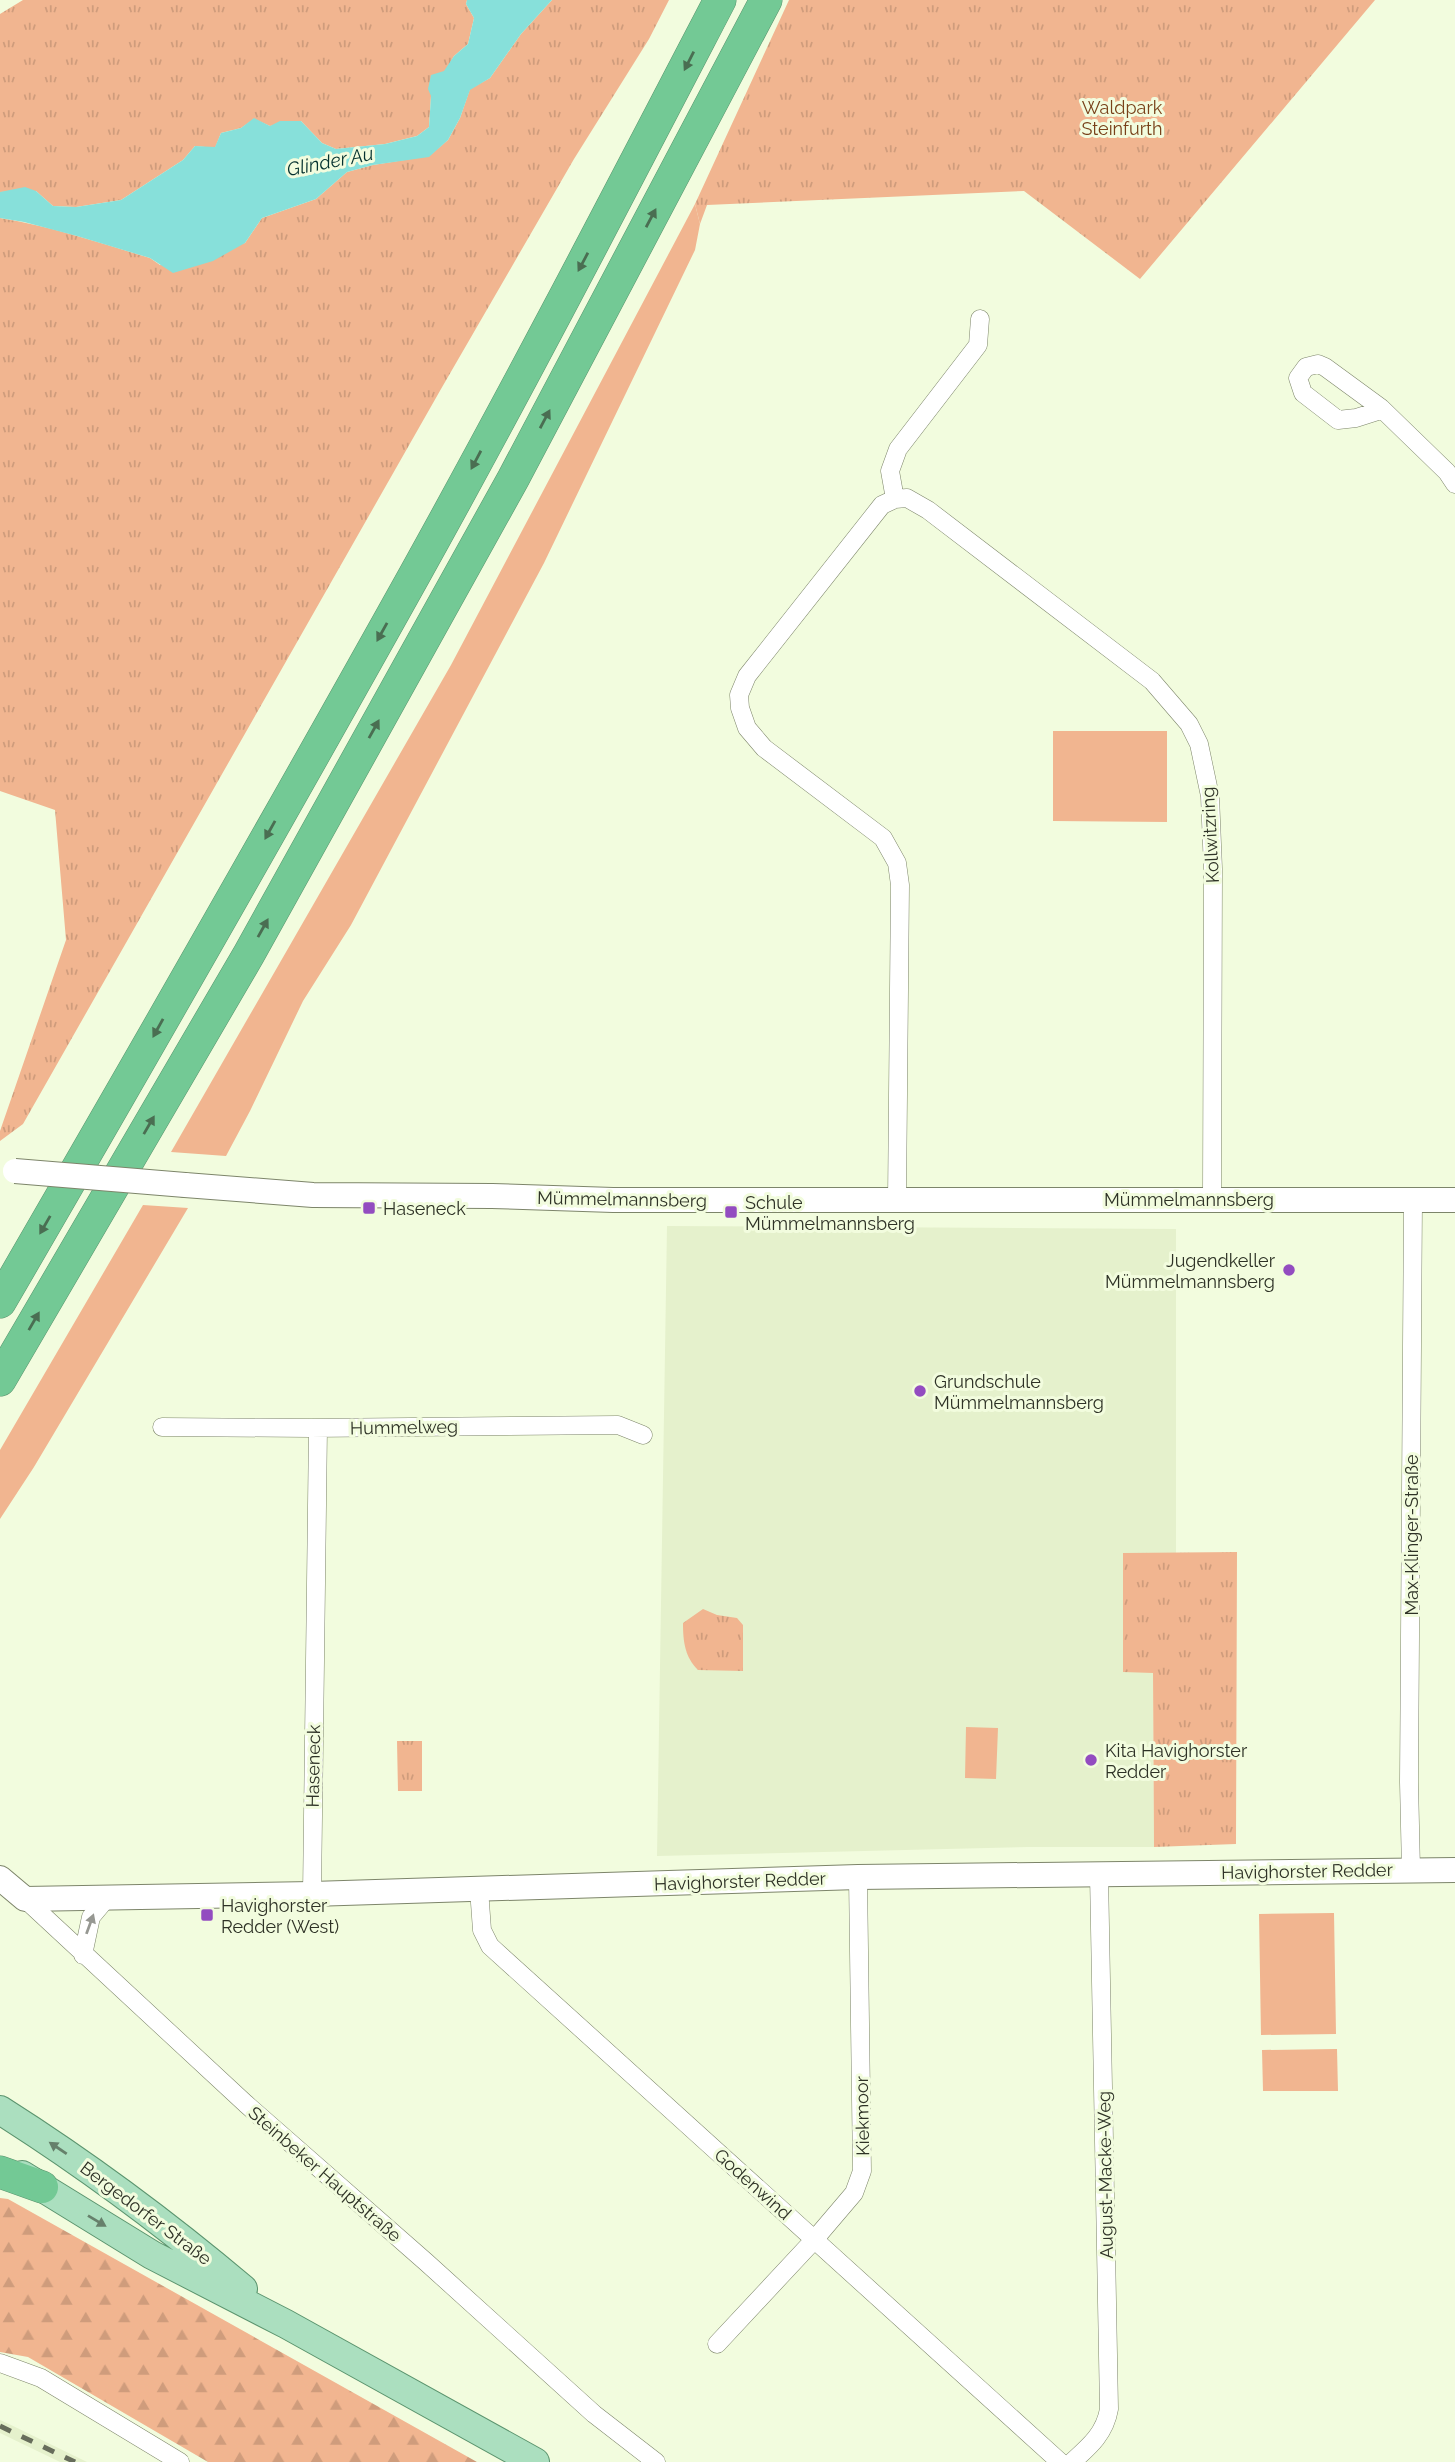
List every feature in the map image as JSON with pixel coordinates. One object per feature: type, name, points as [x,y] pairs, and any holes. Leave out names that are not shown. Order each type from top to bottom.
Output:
[{"type":"highway","points":[[0,1302],[409,584],[633,169],[720,0]]},
{"type":"highway","points":[[0,1380],[249,954],[493,516],[764,4]]},
{"type":"highway","points":[[0,2172],[42,2187]]},
{"type":"main road","name":"Bergedorfer Straße","points":[[0,2110],[115,2187],[169,2227],[286,2324]]},
{"type":"main road","name":"Bergedorfer Straße","points":[[0,2162],[152,2255],[286,2324],[535,2462]]},
{"type":"street","points":[[897,1200],[900,885],[897,863],[883,838],[764,748],[747,728],[739,695],[747,676],[882,505],[894,499],[890,471],[898,449],[978,345],[980,319]]},
{"type":"street","points":[[1381,410],[1452,474]]},
{"type":"street","name":"Kollwitzring","points":[[894,499],[907,498],[929,510],[1152,681],[1189,724],[1199,744],[1210,796],[1213,869],[1212,1198]]},
{"type":"street","name":"Mümmelmannsberg","points":[[8,1170],[313,1195],[770,1202],[1212,1198],[1455,1200]]},
{"type":"street","name":"Max-Klinger-Straße","points":[[1411,1870],[1409,1782],[1413,1200]]},
{"type":"street","name":"Hummelweg","points":[[162,1427],[618,1425],[643,1435]]},
{"type":"street","name":"Haseneck","points":[[312,1894],[318,1428]]},
{"type":"street","name":"Havighorster Redder","points":[[25,1899],[312,1894],[858,1877],[1455,1870]]},
{"type":"street","name":"August-Macke-Weg","points":[[1072,2462],[1099,2435],[1106,2424],[1109,2409],[1099,1874]]},
{"type":"street","name":"Kiekmoor","points":[[717,2344],[854,2193],[862,2171],[858,1877]]},
{"type":"street","name":"Steinbeker Hauptstraße","points":[[0,1878],[246,2104],[594,2414],[656,2462]]},
{"type":"street","name":"Godenwind","points":[[479,1889],[482,1930],[490,1946],[1060,2462]]},
{"type":"street","points":[[83,1955],[90,1917],[107,1898]]},
{"type":"street","points":[[0,2363],[41,2378],[180,2462]]},
{"type":"shaded area","name":"Grundschule Mümmelmannsberg","points":[[667,1226],[1176,1229],[1176,1553],[1123,1554],[1123,1672],[1153,1672],[1154,1847],[1028,1847],[657,1856]]},
{"type":"shaded area","points":[[0,2420],[87,2462],[60,2462],[0,2433]]},
{"type":"green space","points":[[23,0],[467,0],[466,4],[474,18],[468,44],[454,56],[431,96],[429,127],[417,136],[385,144],[336,149],[322,143],[301,121],[270,126],[254,119],[241,128],[221,133],[215,148],[195,146],[183,160],[121,200],[76,207],[53,206],[36,191],[0,192],[0,14]]},
{"type":"green space","points":[[552,0],[669,0],[649,39],[574,159],[441,389],[23,1124],[0,1141],[0,1131],[66,940],[55,810],[0,791],[0,218],[75,235],[150,258],[160,265],[245,243],[262,218],[316,199],[347,172],[429,156],[448,140],[460,118],[470,89],[490,78],[521,34]]},
{"type":"green space","name":"Waldpark Steinfurth","points":[[789,0],[1375,0],[1140,279],[1024,191],[707,205],[700,224],[695,204]]},
{"type":"green space","points":[[695,204],[700,224],[695,250],[544,563],[351,925],[303,1001],[226,1156],[171,1152],[451,665]]},
{"type":"green space","points":[[1053,731],[1167,731],[1167,822],[1053,821]]},
{"type":"green space","points":[[143,1205],[188,1208],[34,1467],[0,1519],[0,1450]]},
{"type":"green space","points":[[1237,1552],[1236,1844],[1154,1847],[1153,1673],[1123,1672],[1123,1553]]},
{"type":"green space","points":[[703,1609],[717,1615],[737,1618],[743,1625],[743,1671],[698,1670],[690,1660],[684,1643],[683,1623]]},
{"type":"green space","points":[[966,1727],[998,1728],[996,1779],[965,1778]]},
{"type":"green space","points":[[397,1741],[422,1741],[422,1791],[398,1791]]},
{"type":"green space","points":[[1334,1913],[1336,2034],[1261,2035],[1259,1914]]},
{"type":"green space","points":[[1337,2049],[1338,2091],[1263,2091],[1262,2050]]},
{"type":"green space","points":[[0,2198],[8,2199],[477,2462],[208,2462],[28,2357],[0,2352]]},
{"type":"water","name":"Glinder Au","points":[[467,0],[552,0],[521,34],[490,78],[470,90],[460,118],[448,140],[429,157],[373,165],[347,172],[316,199],[262,218],[245,243],[213,261],[173,273],[150,258],[77,236],[0,218],[0,192],[25,187],[36,191],[53,206],[76,207],[121,200],[183,160],[195,146],[215,147],[221,133],[241,128],[254,118],[270,126],[280,121],[301,121],[322,143],[336,149],[385,144],[417,136],[429,127],[431,96],[428,89],[431,75],[444,71],[454,56],[468,44],[474,18],[466,4]]},
{"type":"railway","points":[[0,2426],[75,2462]]},
{"type":"place","name":"Haseneck","points":[[369,1208]]},
{"type":"place","name":"Schule Mümmelmannsberg","points":[[731,1212]]},
{"type":"place","name":"Jugendkeller Mümmelmannsberg","points":[[1289,1270]]},
{"type":"place","name":"Grundschule Mümmelmannsberg","points":[[920,1391]]},
{"type":"place","name":"Kita Havighorster Redder","points":[[1091,1760]]},
{"type":"place","name":"Havighorster Redder (West)","points":[[207,1915]]}]
